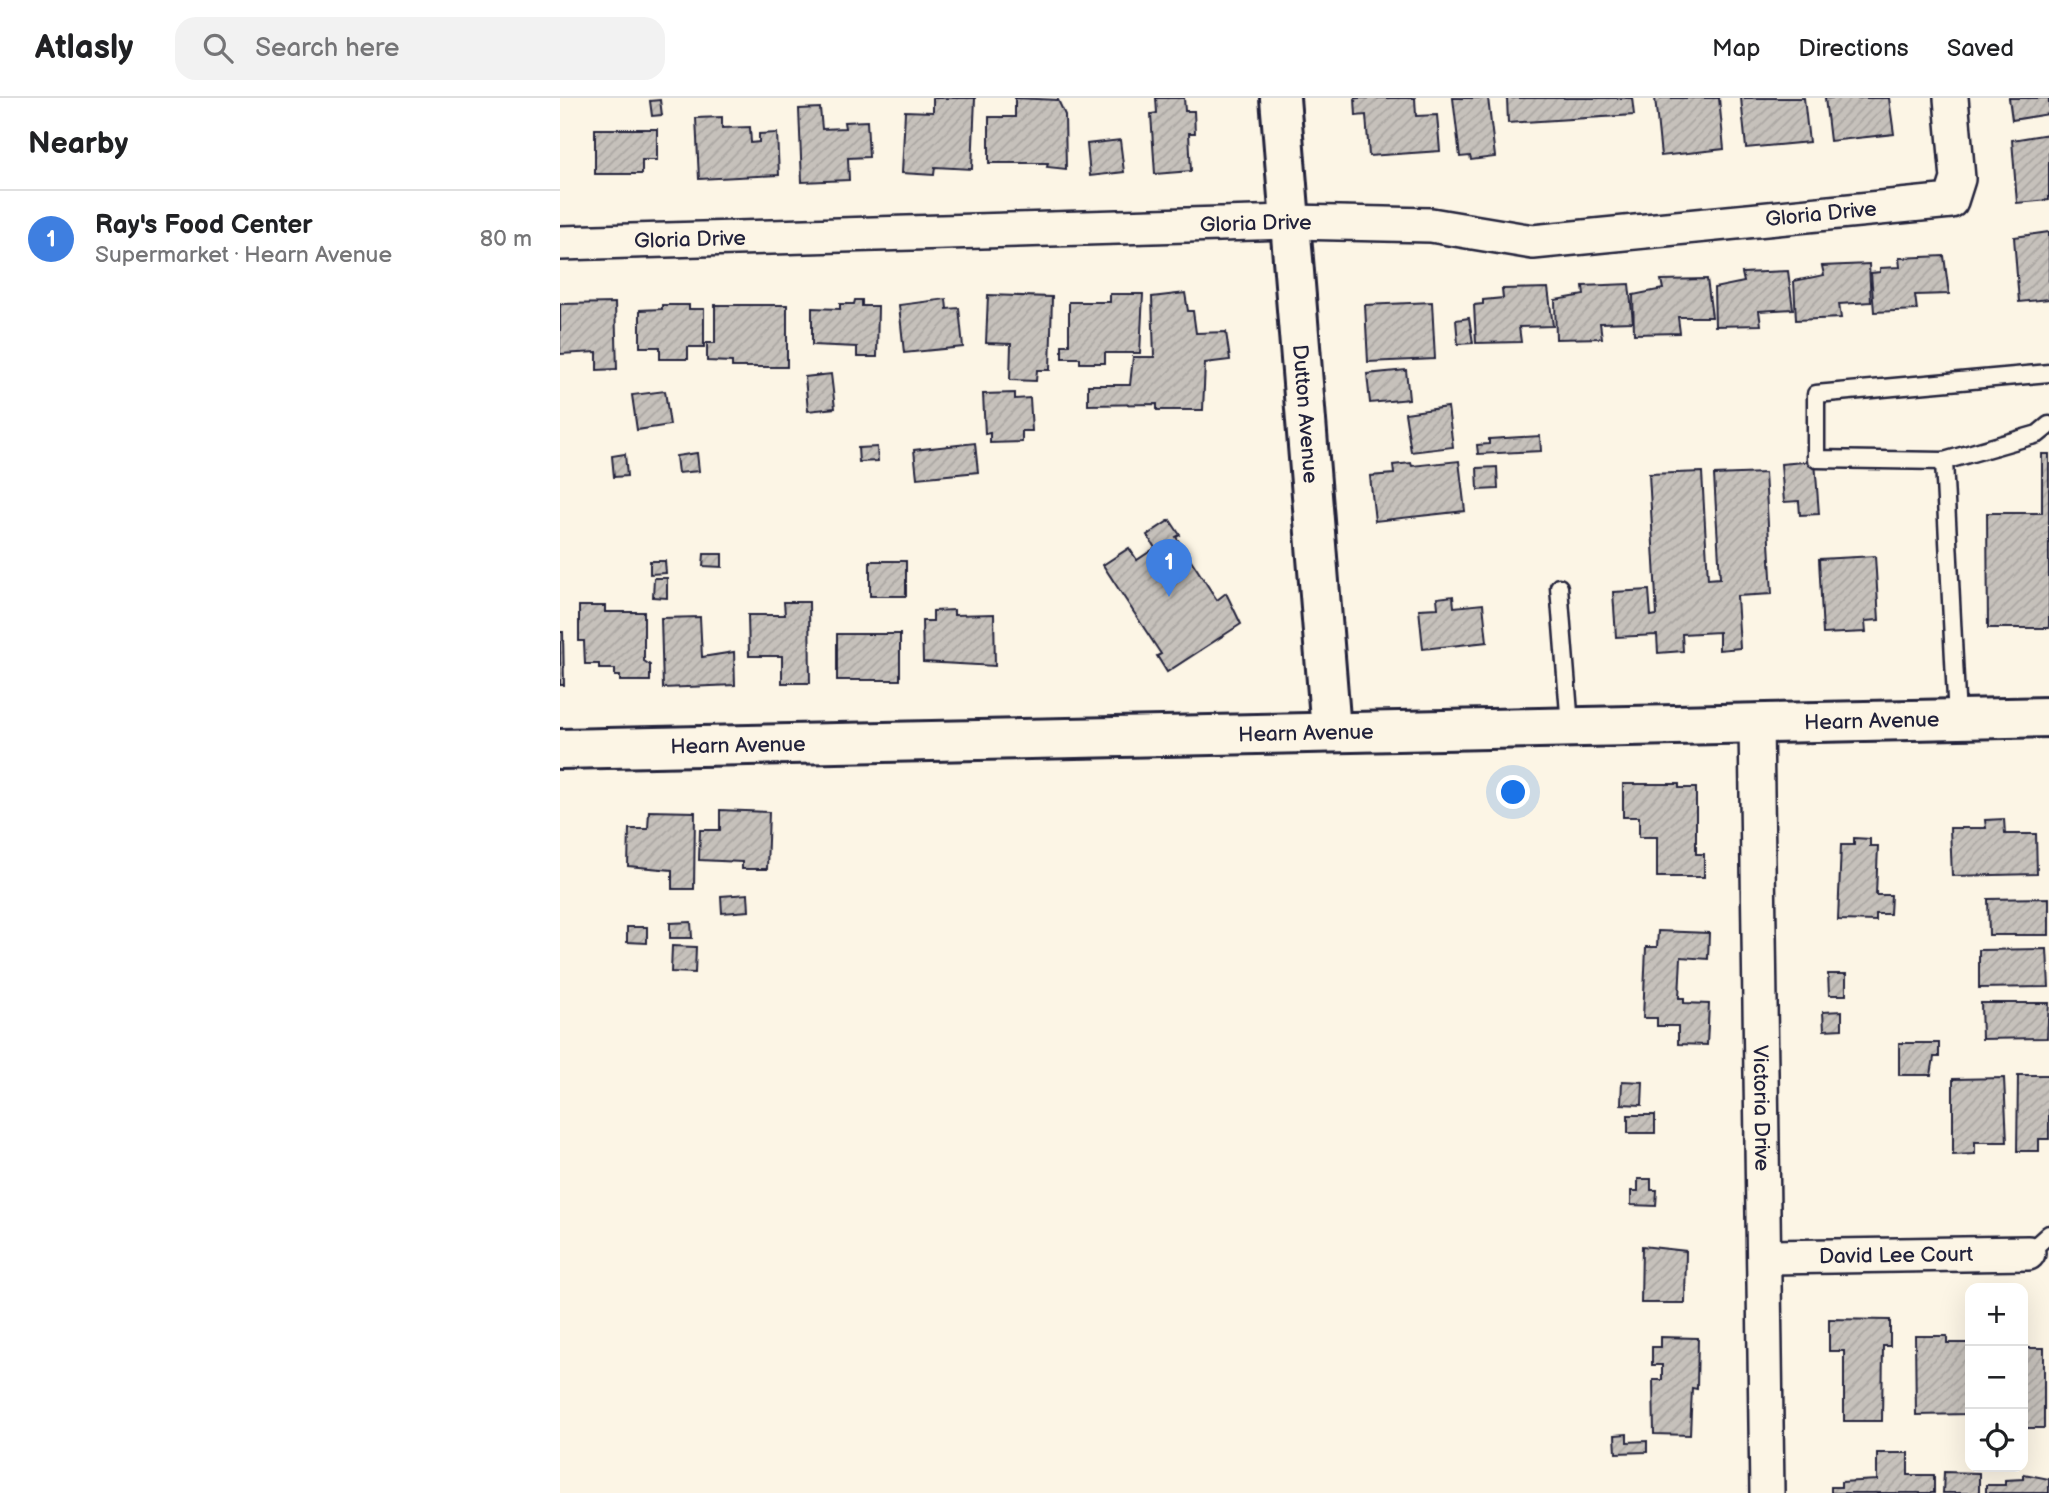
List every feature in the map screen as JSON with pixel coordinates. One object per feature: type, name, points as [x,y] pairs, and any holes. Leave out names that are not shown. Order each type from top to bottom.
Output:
[{"type":"main road","name":"Dutton Avenue","points":[[1280,98],[1331,731]]},
{"type":"main road","name":"Hearn Avenue","points":[[560,749],[2049,717]]},
{"type":"street","name":"Gloria Drive","points":[[560,243],[1292,222],[1431,225],[1533,242],[1951,201],[1958,179],[1951,98]]},
{"type":"street","name":"Victoria Drive","points":[[1756,723],[1767,1493]]},
{"type":"street","name":"David Lee Court","points":[[1765,1257],[2039,1244]]},
{"type":"lane","points":[[2049,373],[1816,394],[1816,459],[1944,461],[2038,435],[2049,425]]},
{"type":"lane","points":[[1944,461],[1956,719]]},
{"type":"lane","points":[[1559,587],[1570,726]]},
{"type":"building","points":[[933,98],[975,98],[972,169],[935,167],[934,175],[902,173],[905,111],[933,112]]},
{"type":"building","points":[[1015,98],[1058,100],[1065,115],[1066,169],[1047,167],[1048,163],[989,163],[989,117],[1015,117]]},
{"type":"building","points":[[1156,98],[1184,98],[1185,111],[1194,111],[1195,133],[1189,133],[1191,171],[1155,174],[1151,114],[1157,113]]},
{"type":"building","points":[[1355,98],[1415,98],[1416,116],[1437,115],[1440,151],[1369,156],[1366,115],[1356,116]]},
{"type":"building","points":[[1453,98],[1488,98],[1495,157],[1471,160],[1470,156],[1460,157]]},
{"type":"building","points":[[1507,98],[1632,98],[1634,115],[1508,123]]},
{"type":"building","points":[[1655,98],[1719,98],[1724,149],[1661,156]]},
{"type":"building","points":[[1741,98],[1804,98],[1809,142],[1746,148]]},
{"type":"building","points":[[1825,98],[1889,98],[1894,134],[1830,141]]},
{"type":"building","points":[[2009,98],[2049,98],[2049,114],[2012,120]]},
{"type":"building","points":[[660,100],[662,115],[652,116],[650,101]]},
{"type":"building","points":[[820,108],[822,129],[845,128],[844,122],[867,121],[869,157],[848,158],[849,180],[802,182],[799,109]]},
{"type":"building","points":[[722,117],[722,128],[750,127],[751,143],[759,142],[759,134],[777,133],[779,175],[699,179],[696,118]]},
{"type":"building","points":[[595,129],[657,129],[657,160],[642,160],[642,174],[595,174]]},
{"type":"building","points":[[2049,134],[2049,200],[2017,203],[2012,140]]},
{"type":"building","points":[[1120,140],[1124,172],[1090,176],[1087,144]]},
{"type":"building","points":[[2049,232],[2049,299],[2019,302],[2014,237]]},
{"type":"building","points":[[1944,256],[1949,294],[1915,295],[1917,310],[1874,312],[1871,273],[1880,272],[1880,268],[1900,267],[1899,258]]},
{"type":"building","points":[[1869,264],[1871,302],[1839,304],[1841,318],[1796,320],[1794,281],[1824,275],[1822,266]]},
{"type":"building","points":[[1788,271],[1793,309],[1759,311],[1761,325],[1715,326],[1714,288],[1744,282],[1742,273]]},
{"type":"building","points":[[1707,279],[1712,317],[1678,317],[1680,333],[1634,334],[1633,295],[1663,289],[1661,280]]},
{"type":"building","points":[[1629,284],[1633,322],[1600,323],[1602,338],[1556,339],[1555,300],[1584,295],[1583,286]]},
{"type":"building","points":[[1548,288],[1553,326],[1519,327],[1521,342],[1476,343],[1474,305],[1483,304],[1483,300],[1503,298],[1502,289]]},
{"type":"building","points":[[1185,293],[1188,311],[1193,311],[1196,333],[1226,332],[1230,360],[1205,363],[1203,410],[1157,410],[1157,404],[1088,405],[1088,385],[1130,385],[1133,357],[1154,357],[1152,297]]},
{"type":"building","points":[[1110,294],[1143,294],[1140,353],[1105,353],[1105,363],[1080,363],[1080,358],[1062,358],[1062,345],[1069,345],[1069,302],[1110,302]]},
{"type":"building","points":[[988,295],[1052,297],[1050,370],[1037,370],[1036,381],[1010,380],[1011,344],[986,343]]},
{"type":"building","points":[[946,299],[947,309],[959,308],[963,347],[904,353],[899,305]]},
{"type":"building","points":[[855,300],[862,300],[862,306],[878,306],[877,357],[857,357],[857,347],[812,345],[812,308],[840,309],[840,304],[854,304]]},
{"type":"building","points":[[1432,302],[1435,359],[1368,362],[1365,305]]},
{"type":"building","points":[[615,303],[617,369],[597,370],[597,352],[560,354],[560,304]]},
{"type":"building","points":[[662,305],[689,305],[689,309],[704,309],[704,347],[688,347],[688,359],[660,359],[660,347],[640,347],[640,310],[662,309]]},
{"type":"building","points":[[715,305],[787,305],[787,367],[732,367],[732,362],[707,361],[707,343],[715,343]]},
{"type":"building","points":[[1469,318],[1473,343],[1458,344],[1456,320]]},
{"type":"building","points":[[1406,370],[1409,399],[1370,403],[1367,374]]},
{"type":"building","points":[[831,374],[835,408],[808,411],[805,377]]},
{"type":"building","points":[[665,391],[670,425],[637,430],[632,395]]},
{"type":"building","points":[[1015,393],[1015,399],[1030,398],[1032,431],[1022,431],[1022,442],[990,443],[990,433],[985,434],[983,394]]},
{"type":"building","points":[[1448,407],[1453,447],[1411,452],[1405,413]]},
{"type":"building","points":[[1540,436],[1541,451],[1478,454],[1477,445],[1489,444],[1489,439]]},
{"type":"building","points":[[975,443],[978,472],[917,478],[914,450]]},
{"type":"building","points":[[877,447],[878,461],[859,462],[858,448]]},
{"type":"building","points":[[697,453],[699,471],[678,473],[676,456]]},
{"type":"building","points":[[625,454],[627,476],[614,477],[612,456]]},
{"type":"building","points":[[2042,454],[2049,454],[2049,628],[1988,628],[1987,513],[2042,513]]},
{"type":"building","points":[[1459,461],[1465,511],[1375,521],[1370,476],[1394,474],[1393,465],[1411,463],[1412,466]]},
{"type":"building","points":[[1815,461],[1819,514],[1800,515],[1799,501],[1784,502],[1781,464]]},
{"type":"building","points":[[1497,467],[1498,489],[1478,490],[1477,468]]},
{"type":"building","points":[[1702,472],[1708,579],[1720,578],[1714,475],[1765,473],[1772,594],[1737,596],[1740,648],[1719,650],[1719,632],[1682,634],[1683,651],[1658,653],[1657,635],[1616,637],[1613,592],[1649,590],[1651,616],[1657,615],[1649,474]]},
{"type":"building","points":[[1170,520],[1180,535],[1176,537],[1217,600],[1226,593],[1241,624],[1167,672],[1157,656],[1161,654],[1103,565],[1129,548],[1137,560],[1155,548],[1147,535]]},
{"type":"building","points":[[704,554],[722,554],[722,567],[703,566]]},
{"type":"building","points":[[1875,556],[1879,620],[1865,621],[1866,632],[1823,634],[1819,559]]},
{"type":"building","points":[[650,561],[665,561],[666,573],[650,574]]},
{"type":"building","points":[[870,561],[906,561],[906,596],[870,596]]},
{"type":"building","points":[[654,578],[667,578],[667,598],[653,597]]},
{"type":"building","points":[[1453,596],[1454,607],[1483,604],[1487,642],[1423,649],[1419,609],[1438,608],[1437,598]]},
{"type":"building","points":[[784,602],[809,602],[810,683],[782,683],[782,656],[749,656],[748,615],[785,615]]},
{"type":"building","points":[[579,606],[605,606],[605,612],[644,612],[644,661],[650,665],[650,681],[620,681],[620,676],[615,676],[615,669],[599,669],[599,664],[585,664],[584,641],[579,641]]},
{"type":"building","points":[[954,610],[954,615],[994,614],[995,666],[923,662],[922,621],[933,621],[933,611]]},
{"type":"building","points":[[700,617],[702,657],[734,652],[735,685],[663,688],[661,618]]},
{"type":"building","points":[[560,632],[563,632],[564,685],[560,685]]},
{"type":"building","points":[[837,634],[900,634],[900,680],[837,680]]},
{"type":"building","points":[[1623,784],[1679,784],[1679,788],[1696,788],[1696,854],[1704,854],[1704,877],[1657,877],[1657,837],[1639,837],[1639,817],[1623,817]]},
{"type":"building","points":[[720,810],[769,812],[767,869],[742,869],[742,862],[699,860],[700,830],[720,830]]},
{"type":"building","points":[[649,811],[695,812],[694,889],[672,889],[672,870],[628,866],[629,829],[648,829]]},
{"type":"building","points":[[2004,819],[2005,834],[2036,834],[2037,874],[1952,876],[1950,828],[1986,828],[1985,820]]},
{"type":"building","points":[[1854,838],[1870,839],[1870,846],[1878,846],[1876,895],[1891,895],[1890,914],[1876,914],[1876,921],[1838,920],[1841,845],[1854,845]]},
{"type":"building","points":[[748,894],[749,911],[722,913],[721,896]]},
{"type":"building","points":[[2049,898],[2049,935],[1989,935],[1988,899]]},
{"type":"building","points":[[691,922],[692,938],[670,938],[670,923]]},
{"type":"building","points":[[627,927],[647,927],[647,943],[627,942]]},
{"type":"building","points":[[1658,931],[1709,933],[1708,959],[1681,957],[1679,998],[1684,998],[1684,1003],[1709,1004],[1707,1045],[1678,1044],[1678,1026],[1657,1026],[1657,1018],[1643,1018],[1646,947],[1657,947]]},
{"type":"building","points":[[672,946],[696,947],[695,973],[671,972]]},
{"type":"building","points":[[2047,949],[2049,987],[1979,988],[1979,950]]},
{"type":"building","points":[[1828,974],[1846,974],[1846,995],[1829,995]]},
{"type":"building","points":[[1981,1003],[2049,1003],[2047,1038],[1982,1039]]},
{"type":"building","points":[[1842,1011],[1842,1029],[1824,1030],[1823,1012]]},
{"type":"building","points":[[1899,1043],[1939,1043],[1939,1057],[1934,1057],[1931,1075],[1899,1075]]},
{"type":"building","points":[[2018,1075],[2049,1075],[2049,1139],[2039,1139],[2039,1151],[2017,1151]]},
{"type":"building","points":[[2004,1078],[2007,1142],[1975,1142],[1975,1154],[1953,1155],[1953,1079]]},
{"type":"building","points":[[1622,1081],[1643,1082],[1642,1105],[1621,1104]]},
{"type":"building","points":[[1628,1115],[1655,1115],[1655,1133],[1628,1133]]},
{"type":"building","points":[[1638,1179],[1651,1179],[1651,1190],[1657,1190],[1656,1206],[1631,1205],[1631,1191],[1638,1191]]},
{"type":"building","points":[[1642,1246],[1686,1251],[1685,1303],[1641,1303]]},
{"type":"building","points":[[1829,1319],[1890,1320],[1890,1346],[1883,1346],[1882,1421],[1844,1421],[1844,1351],[1829,1351]]},
{"type":"building","points":[[1915,1336],[1947,1336],[1947,1343],[1965,1343],[1965,1414],[1916,1415]]},
{"type":"building","points":[[1661,1337],[1698,1338],[1697,1389],[1692,1388],[1690,1435],[1654,1434],[1653,1380],[1662,1380],[1662,1365],[1652,1365],[1652,1347],[1661,1347]]},
{"type":"building","points":[[2028,1348],[2044,1348],[2044,1428],[2028,1428]]},
{"type":"building","points":[[1627,1434],[1627,1442],[1647,1441],[1647,1452],[1616,1453],[1615,1435]]},
{"type":"building","points":[[1877,1453],[1908,1453],[1908,1475],[1934,1475],[1934,1493],[1831,1493],[1831,1487],[1841,1487],[1841,1482],[1877,1480]]},
{"type":"building","points":[[1944,1472],[1979,1473],[1979,1493],[1943,1493]]},
{"type":"building","points":[[2024,1474],[2049,1479],[2049,1493],[1986,1493],[1986,1485],[2005,1485],[2005,1480],[2024,1479]]},
{"type":"place","name":"Ray's Food Center","points":[[1169,597]]}]
